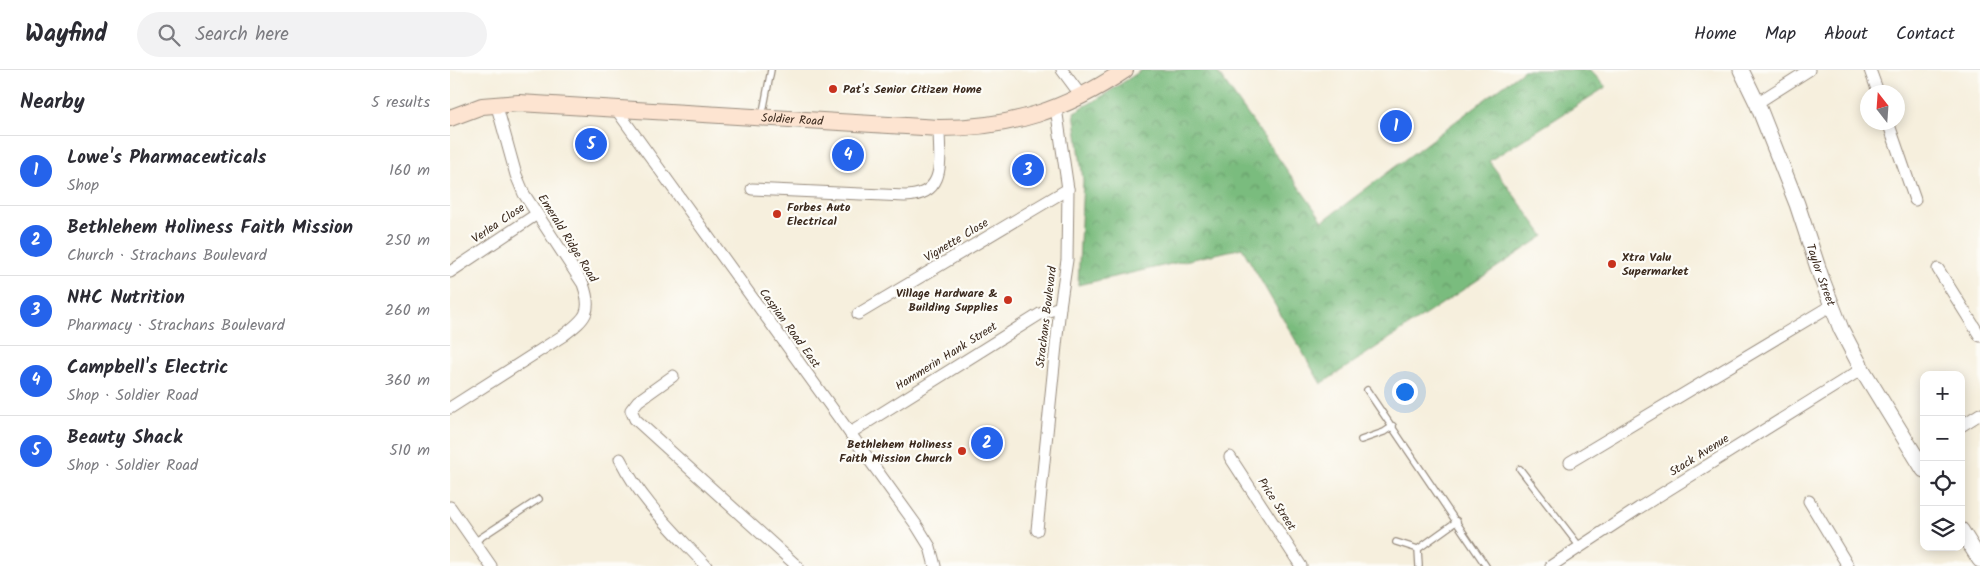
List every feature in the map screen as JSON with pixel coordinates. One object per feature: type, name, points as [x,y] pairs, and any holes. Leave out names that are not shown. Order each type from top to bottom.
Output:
[{"type":"main road","name":"Soldier Road","points":[[450,118],[496,103],[939,128],[997,125],[1056,108],[1082,96],[1125,70]]},
{"type":"street","points":[[1062,70],[1082,96]]},
{"type":"street","name":"Taylor Street","points":[[1741,70],[1757,103],[1805,226],[1832,305],[1862,369],[1919,452]]},
{"type":"street","points":[[1757,103],[1808,70]]},
{"type":"street","points":[[1870,70],[1875,85]]},
{"type":"street","name":"Emerald Ridge Road","points":[[450,408],[564,335],[582,322],[587,313],[586,294],[583,284],[519,184],[496,103]]},
{"type":"street","name":"Strachans Boulevard","points":[[1037,530],[1060,307],[1067,260],[1068,189],[1056,108]]},
{"type":"street","name":"Caspian Road East","points":[[616,109],[917,526],[930,547],[935,566]]},
{"type":"street","points":[[752,190],[905,196],[923,194],[932,187],[937,175],[939,128]]},
{"type":"street","points":[[1891,130],[1915,200]]},
{"type":"street","name":"Vignette Close","points":[[858,314],[1068,189]]},
{"type":"street","name":"Verlea Close","points":[[450,272],[537,214]]},
{"type":"street","points":[[1938,269],[1980,336]]},
{"type":"street","points":[[1570,462],[1832,305]]},
{"type":"street","name":"Hammerin Hank Street","points":[[850,433],[1040,314],[1060,307]]},
{"type":"street","name":"Stack Avenue","points":[[1551,566],[1862,369]]},
{"type":"street","points":[[673,376],[638,400],[631,410],[635,419],[797,566]]},
{"type":"street","points":[[1965,423],[1980,414]]},
{"type":"street","name":"Price Street","points":[[1230,457],[1301,566]]},
{"type":"street","points":[[620,459],[632,482],[656,513],[706,566]]},
{"type":"street","points":[[1809,501],[1848,566]]},
{"type":"street","points":[[450,507],[491,566]]},
{"type":"street","points":[[1965,536],[1980,560]]},
{"type":"lane","points":[[762,118],[771,70]]},
{"type":"lane","points":[[1367,390],[1486,566]]},
{"type":"lane","points":[[1361,440],[1379,435],[1393,426]]},
{"type":"lane","points":[[1520,468],[1580,547]]},
{"type":"lane","points":[[474,542],[539,499]]},
{"type":"lane","points":[[1418,549],[1457,521]]},
{"type":"lane","points":[[1396,542],[1418,549]]},
{"type":"lane","points":[[1418,549],[1418,566]]},
{"type":"green space","points":[[1142,70],[1216,70],[1323,221],[1524,70],[1590,70],[1606,87],[1489,161],[1544,236],[1321,384],[1242,248],[1078,285],[1083,180],[1074,112]]},
{"type":"place","name":"Pat's Senior Citizen Home","points":[[833,89]]},
{"type":"place","name":"Lowe's Pharmaceuticals","points":[[1396,126]]},
{"type":"place","name":"Beauty Shack","points":[[591,144]]},
{"type":"place","name":"Campbell's Electric","points":[[848,155]]},
{"type":"place","name":"NHC Nutrition","points":[[1028,170]]},
{"type":"place","name":"Forbes Auto Electrical","points":[[777,214]]},
{"type":"place","name":"Xtra Valu Supermarket","points":[[1612,264]]},
{"type":"place","name":"Village Hardware & Building Supplies","points":[[1008,300]]},
{"type":"place","name":"Bethlehem Holiness Faith Mission","points":[[987,443]]},
{"type":"place","name":"Bethlehem Holiness Faith Mission Church","points":[[962,451]]}]
